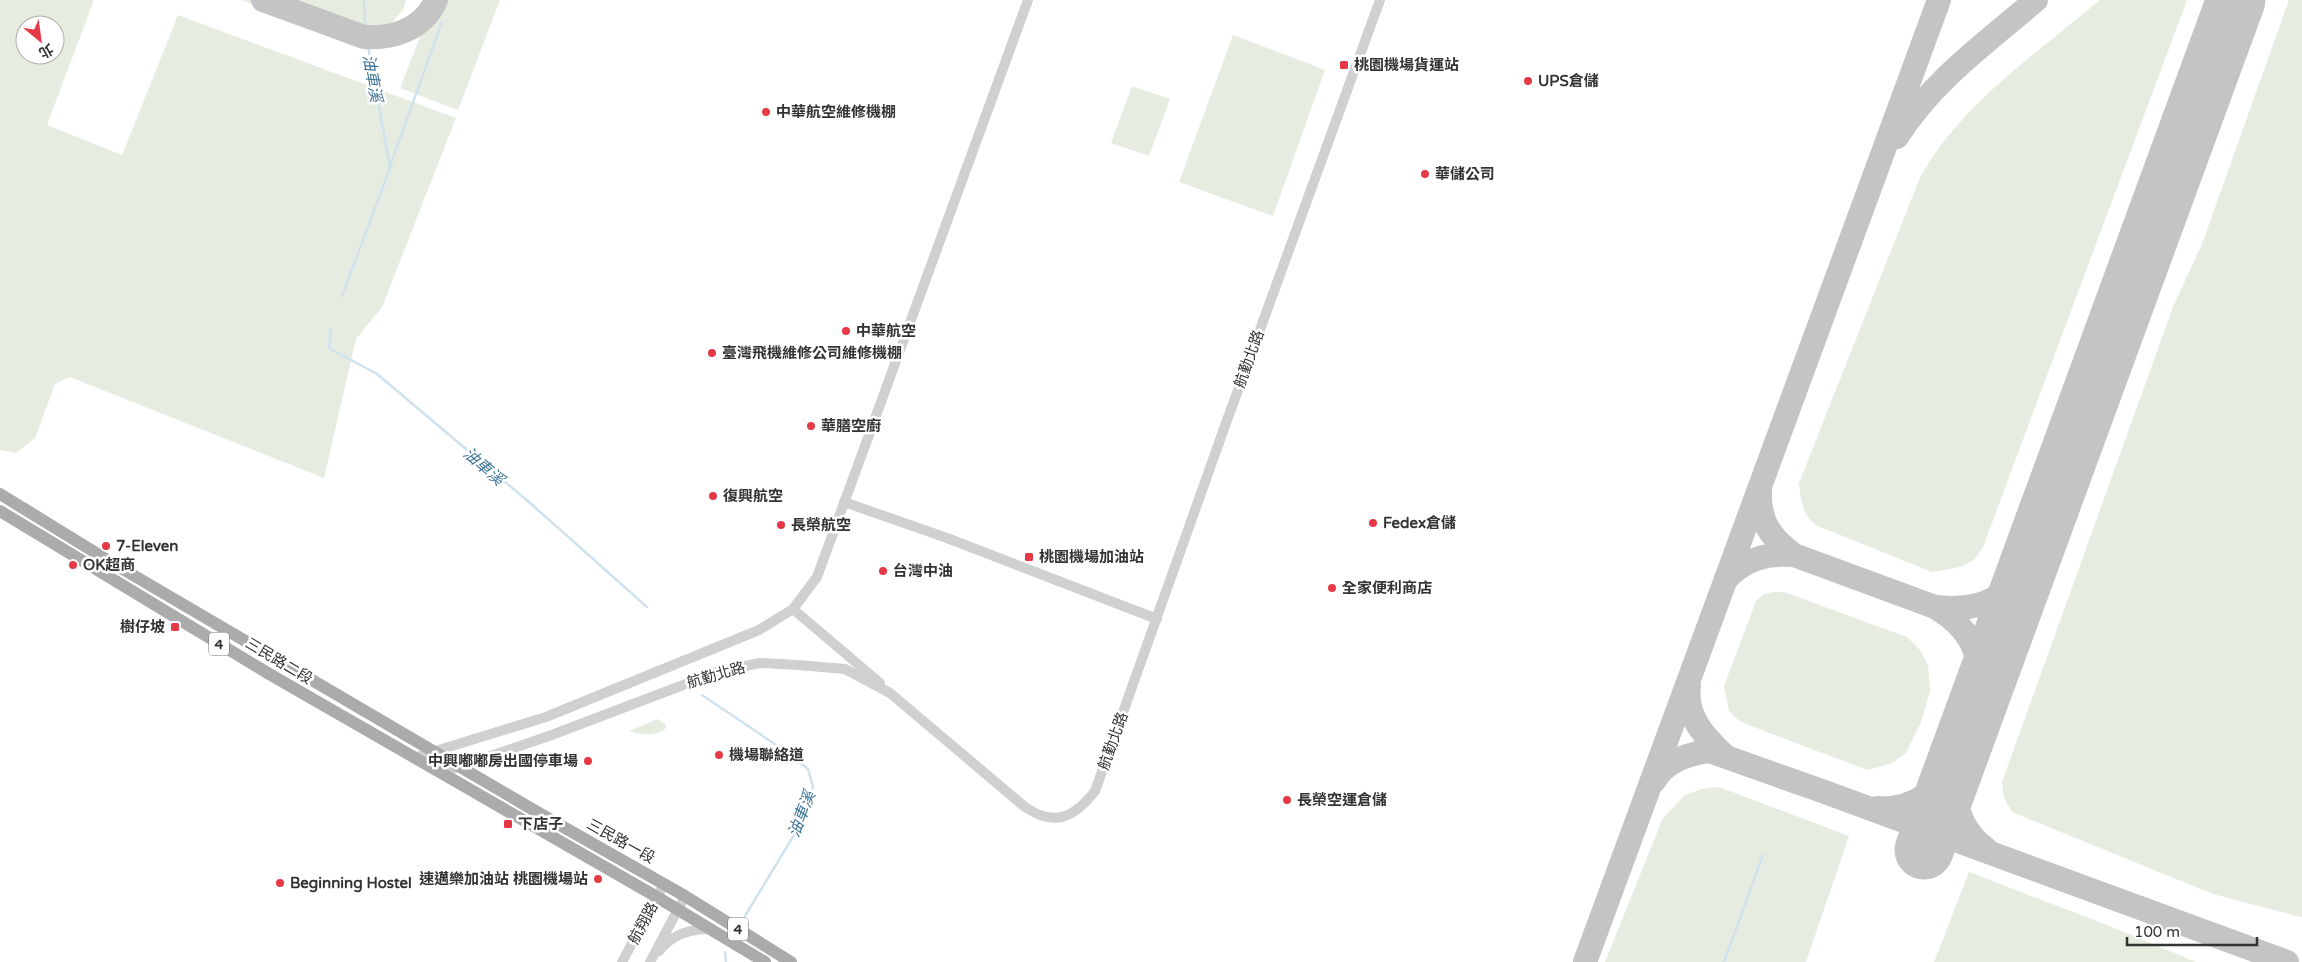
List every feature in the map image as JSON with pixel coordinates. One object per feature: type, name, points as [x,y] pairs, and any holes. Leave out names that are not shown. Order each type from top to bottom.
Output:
[{"type":"main road","name":"三民路二段","points":[[0,494],[109,561],[432,751]]},
{"type":"main road","name":"三民路二段","points":[[0,511],[271,675],[440,773]]},
{"type":"main road","name":"三民路一段","points":[[432,751],[685,896],[791,962]]},
{"type":"main road","name":"三民路一段","points":[[440,773],[657,897],[765,962]]},
{"type":"street","points":[[413,758],[546,717],[759,630],[793,609],[817,577],[1028,0]]},
{"type":"street","name":"航勤北路","points":[[440,773],[532,742],[720,670],[760,663],[845,669],[890,693],[1038,816],[1051,819],[1064,816],[1076,810],[1094,791],[1229,413],[1380,0]]},
{"type":"street","points":[[844,502],[947,538],[1157,619]]},
{"type":"street","points":[[793,609],[890,693]]},
{"type":"street","name":"航翔路","points":[[622,962],[664,884]]},
{"type":"street","name":"航翔路","points":[[650,961],[685,896]]},
{"type":"street","points":[[650,961],[664,945],[678,935],[693,929],[711,929]]},
{"type":"shaded area","points":[[0,0],[94,0],[47,125],[122,155],[178,15],[456,118],[382,307],[356,339],[324,478],[70,377],[55,384],[35,438],[16,453],[0,450]]},
{"type":"shaded area","points":[[241,0],[406,0],[403,10],[378,39],[354,42]]},
{"type":"shaded area","points":[[435,0],[500,0],[458,110],[400,88]]},
{"type":"shaded area","points":[[2100,0],[2187,0],[1983,547],[1974,560],[1960,567],[1932,572],[1818,526],[1805,513],[1799,483],[1919,180],[1935,153],[1955,128],[2000,82]]},
{"type":"shaded area","points":[[2289,0],[2302,0],[2302,917],[2213,894],[2012,812],[2004,798],[2002,782],[2173,307],[2202,244]]},
{"type":"shaded area","points":[[1233,35],[1325,70],[1273,216],[1179,182]]},
{"type":"shaded area","points":[[1132,86],[1170,99],[1149,156],[1111,143]]},
{"type":"shaded area","points":[[1784,592],[1907,637],[1920,650],[1928,665],[1930,691],[1921,722],[1906,753],[1892,763],[1867,770],[1746,724],[1729,711],[1724,686],[1756,601],[1764,594]]},
{"type":"shaded area","points":[[658,719],[666,725],[666,728],[658,733],[643,734],[629,731]]},
{"type":"shaded area","points":[[1719,787],[1849,836],[1806,962],[1605,962],[1663,818],[1685,795],[1702,789]]},
{"type":"shaded area","points":[[1969,872],[2112,927],[2196,962],[1934,962]]},
{"type":"waterway","name":"油車溪","points":[[342,296],[390,168],[365,29],[364,0]]},
{"type":"waterway","points":[[390,166],[442,22]]},
{"type":"waterway","name":"油車溪","points":[[331,329],[329,348],[377,374],[529,502],[647,607]]},
{"type":"waterway","name":"油車溪","points":[[702,695],[791,755],[808,769],[813,787],[797,830],[745,916]]},
{"type":"waterway","points":[[1724,962],[1763,855]]},
{"type":"waterway","name":"油車溪","points":[[725,952],[726,962]]},
{"type":"taxiway","points":[[263,0],[364,37],[396,34],[416,25],[431,10],[436,0]]},
{"type":"taxiway","points":[[1585,962],[1939,0]]},
{"type":"taxiway","points":[[1897,137],[1911,117],[1943,80],[2036,0]]},
{"type":"taxiway","points":[[1760,492],[1760,503],[1764,521],[1773,536],[1794,555],[1935,607],[1962,628],[1970,640],[1978,665],[1977,696],[1974,713]]},
{"type":"taxiway","points":[[1935,607],[1968,607],[1993,599],[2014,581],[2033,553]]},
{"type":"taxiway","points":[[1726,579],[1749,562],[1765,556],[1794,555]]},
{"type":"taxiway","points":[[1689,686],[1690,707],[1693,717],[1704,734],[1725,756]]},
{"type":"taxiway","points":[[1654,781],[1665,768],[1678,760],[1693,754],[1709,751],[2287,962]]},
{"type":"taxiway","points":[[1877,808],[1903,806],[1925,795],[1944,778],[1958,756]]},
{"type":"taxiway","points":[[1957,761],[1955,786],[1958,810],[1968,831],[1986,849]]},
{"type":"runway","points":[[1924,850],[2236,0]]},
{"type":"place","name":"桃園機場貨運站","points":[[1344,65]]},
{"type":"place","name":"UPS倉儲","points":[[1528,81]]},
{"type":"place","name":"中華航空維修機棚","points":[[766,112]]},
{"type":"place","name":"華儲公司","points":[[1425,174]]},
{"type":"place","name":"中華航空","points":[[846,331]]},
{"type":"place","name":"臺灣飛機維修公司維修機棚","points":[[712,353]]},
{"type":"place","name":"華膳空廚","points":[[811,426]]},
{"type":"place","name":"復興航空","points":[[713,496]]},
{"type":"place","name":"Fedex倉儲","points":[[1373,523]]},
{"type":"place","name":"長榮航空","points":[[781,525]]},
{"type":"place","name":"7-Eleven","points":[[106,546]]},
{"type":"place","name":"桃園機場加油站","points":[[1029,557]]},
{"type":"place","name":"OK超商","points":[[73,565]]},
{"type":"place","name":"台灣中油","points":[[883,571]]},
{"type":"place","name":"全家便利商店","points":[[1332,588]]},
{"type":"place","name":"樹仔坡","points":[[175,627]]},
{"type":"place","name":"機場聯絡道","points":[[719,755]]},
{"type":"place","name":"中興嘟嘟房出國停車場","points":[[588,761]]},
{"type":"place","name":"長榮空運倉儲","points":[[1287,800]]},
{"type":"place","name":"下店子","points":[[508,824]]},
{"type":"place","name":"速邁樂加油站 桃園機場站","points":[[598,879]]},
{"type":"place","name":"Beginning Hostel","points":[[280,883]]}]
